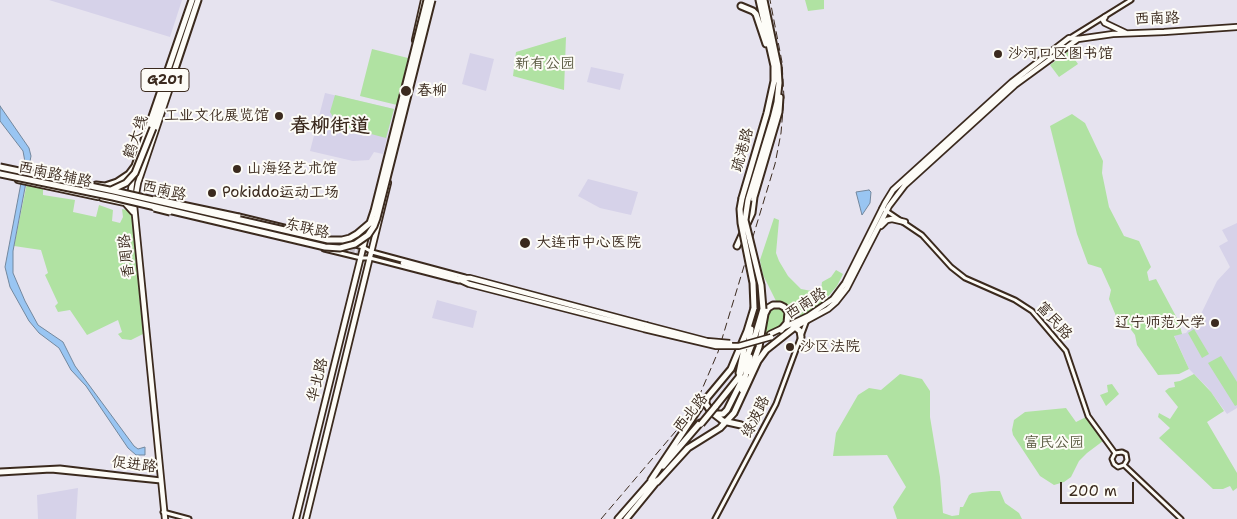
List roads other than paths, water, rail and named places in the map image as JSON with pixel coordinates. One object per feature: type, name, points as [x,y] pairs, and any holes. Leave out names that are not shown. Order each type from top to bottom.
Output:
[{"type":"highway","name":"香周路","points":[[138,160],[192,0]]},
{"type":"highway","name":"香周路","points":[[175,69],[198,0]]},
{"type":"highway","name":"东联路","points":[[0,171],[328,240],[346,239],[358,234],[370,223],[426,0]]},
{"type":"highway","name":"东联路","points":[[134,199],[325,247],[345,247],[360,242],[371,230],[377,218],[433,0]]},
{"type":"highway","name":"疏港路","points":[[754,308],[753,283],[740,209],[745,199],[774,81],[774,66],[759,0]]},
{"type":"highway","points":[[737,246],[752,213],[754,197],[779,112],[779,76],[764,0]]},
{"type":"highway","points":[[741,6],[753,10],[756,14],[770,50]]},
{"type":"highway","name":"鹤大线","points":[[28,180],[102,192],[126,183],[138,169],[175,69]]},
{"type":"highway","points":[[739,403],[763,309],[761,285],[745,220],[745,199],[775,110],[779,76]]},
{"type":"highway","name":"鹤大线","points":[[101,186],[113,184],[121,180],[132,170],[138,160]]},
{"type":"highway","points":[[0,171],[16,168],[101,186],[98,197]]},
{"type":"highway","name":"G201","points":[[0,171],[28,180]]},
{"type":"highway","points":[[742,391],[758,347],[765,314],[768,308],[773,305],[780,305],[788,312],[788,323],[781,330]]},
{"type":"highway","points":[[738,373],[754,308]]},
{"type":"highway","name":"西北路","points":[[715,406],[738,373],[748,347],[754,308]]},
{"type":"highway","name":"西北路","points":[[626,519],[654,481],[739,377],[763,309]]},
{"type":"highway","points":[[654,481],[688,448],[726,422],[734,413],[762,355],[772,344],[795,327],[800,331],[801,337]]},
{"type":"highway","points":[[654,481],[706,398],[731,369],[747,331]]},
{"type":"highway","points":[[713,414],[723,414],[727,410],[747,373]]},
{"type":"highway","points":[[706,398],[706,404],[719,419],[741,425],[734,418],[734,413]]},
{"type":"highway","name":"西北路","points":[[618,519],[654,481]]},
{"type":"main road","name":"华北路","points":[[296,519],[426,0]]},
{"type":"main road","name":"华北路","points":[[306,519],[433,0]]},
{"type":"main road","points":[[1069,38],[1130,0]]},
{"type":"main road","points":[[1105,17],[1103,20],[1105,23],[1128,33]]},
{"type":"main road","name":"西南路","points":[[134,199],[160,199],[284,226],[363,247],[372,252],[470,281],[716,346],[739,346],[795,327],[828,308],[847,288],[872,240],[893,190],[1012,82],[1069,38],[1078,39],[1128,33],[1237,27]]},
{"type":"main road","points":[[1078,39],[1083,31]]},
{"type":"main road","name":"西南路","points":[[770,336],[808,316],[832,299],[845,283],[884,210],[901,189],[1015,85],[1078,39]]},
{"type":"main road","name":"香周路","points":[[134,199],[175,69]]},
{"type":"main road","name":"香周路","points":[[138,160],[132,178],[134,213],[164,519]]},
{"type":"main road","name":"西南路辅路","points":[[28,180],[98,197],[114,194],[134,199]]},
{"type":"main road","points":[[98,197],[125,203],[134,213],[139,206],[147,201],[141,193],[138,183]]},
{"type":"main road","points":[[101,186],[114,194]]},
{"type":"main road","name":"西南路","points":[[134,199],[274,230]]},
{"type":"main road","name":"西南路","points":[[134,199],[157,210],[361,258],[370,258],[470,281]]},
{"type":"main road","name":"西南路","points":[[147,201],[288,233],[319,242]]},
{"type":"main road","name":"富民路","points":[[884,210],[905,222],[928,240],[951,267],[961,274],[977,284],[1015,300],[1032,311],[1066,351],[1088,416],[1115,453]]},
{"type":"main road","points":[[240,216],[246,223]]},
{"type":"main road","points":[[872,240],[887,220],[892,219],[905,222]]},
{"type":"main road","points":[[263,234],[284,226]]},
{"type":"main road","points":[[274,230],[282,238]]},
{"type":"main road","name":"西南路","points":[[403,264],[470,281]]},
{"type":"main road","name":"绿波路","points":[[715,519],[776,404],[807,320]]},
{"type":"main road","points":[[1122,452],[1126,454],[1128,460],[1124,466],[1118,467],[1114,464],[1112,459],[1115,453],[1122,452]]},
{"type":"main road","points":[[1124,466],[1181,519]]},
{"type":"main road","name":"促进路","points":[[0,472],[52,468],[160,480]]},
{"type":"main road","points":[[164,512],[189,519]]},
{"type":"water","points":[[0,106],[29,148],[31,156],[13,251],[13,273],[38,325],[63,342],[75,366],[134,446],[138,449],[145,447],[145,455],[136,455],[128,448],[86,386],[71,370],[59,348],[39,333],[29,321],[10,287],[5,267],[25,162],[23,151],[0,121]]},
{"type":"water","points":[[869,190],[871,192],[870,203],[862,215],[856,192]]},
{"type":"tunnel","points":[[319,241],[403,263]]},
{"type":"railway","points":[[601,519],[681,425],[700,394],[718,352],[775,164],[781,133],[784,98],[782,62],[770,0]]},
{"type":"place","name":"沙河口区图书馆","points":[[998,54]]},
{"type":"place","name":"春柳","points":[[406,91]]},
{"type":"place","name":"工业文化展览馆","points":[[279,116]]},
{"type":"place","name":"山海经艺术馆","points":[[237,169]]},
{"type":"place","name":"Pokiddo运动工场","points":[[212,193]]},
{"type":"place","name":"大连市中心医院","points":[[525,243]]},
{"type":"place","name":"辽宁师范大学","points":[[1215,323]]},
{"type":"place","name":"沙区法院","points":[[790,347]]},
{"type":"district","name":"春柳街道","points":[[330,127]]},
{"type":"park label","name":"新有公园","points":[[545,64]]},
{"type":"park label","name":"富民公园","points":[[1054,443]]}]
